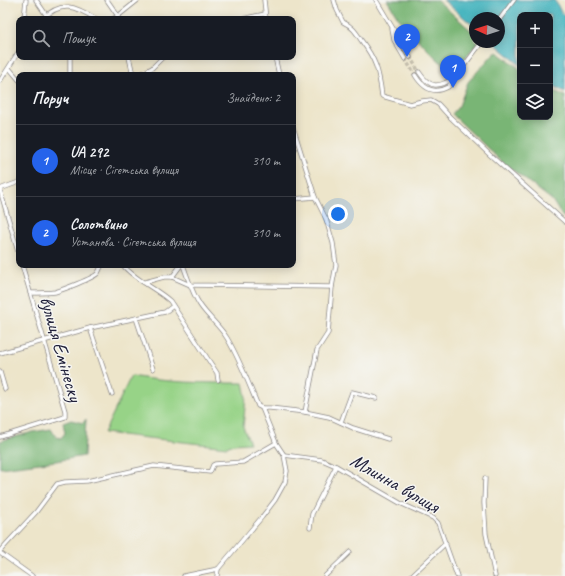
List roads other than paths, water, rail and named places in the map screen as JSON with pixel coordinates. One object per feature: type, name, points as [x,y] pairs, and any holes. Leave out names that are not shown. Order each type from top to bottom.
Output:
[{"type":"street","points":[[24,16],[26,0]]},
{"type":"street","points":[[36,0],[46,15],[56,6],[66,3],[71,4],[91,16]]},
{"type":"street","points":[[107,0],[117,16]]},
{"type":"street","points":[[119,16],[138,0]]},
{"type":"street","points":[[256,16],[265,14],[264,0]]},
{"type":"street","points":[[334,0],[343,22],[349,24],[370,53],[376,66],[382,96],[410,104],[431,100],[438,104],[490,155],[565,222]]},
{"type":"street","points":[[376,0],[410,57]]},
{"type":"street","points":[[505,12],[514,0]]},
{"type":"street","points":[[391,24],[394,40],[405,59]]},
{"type":"street","points":[[415,75],[423,86],[436,90],[444,90],[457,76],[478,48]]},
{"type":"street","points":[[0,81],[16,56]]},
{"type":"street","points":[[70,60],[70,72]]},
{"type":"street","points":[[130,60],[132,72]]},
{"type":"street","points":[[145,72],[152,68],[160,60]]},
{"type":"street","points":[[276,60],[278,72]]},
{"type":"street","points":[[9,68],[16,76]]},
{"type":"street","points":[[419,72],[426,82],[432,84],[443,84],[457,76]]},
{"type":"street","points":[[296,137],[315,197],[326,219],[333,243],[336,265],[332,287],[328,333],[317,350],[305,412]]},
{"type":"street","points":[[16,183],[0,189],[16,245]]},
{"type":"street","points":[[296,199],[315,197]]},
{"type":"street","name":"вулиця Емінеску","points":[[0,437],[65,417],[65,411],[23,268]]},
{"type":"street","points":[[30,293],[53,292],[64,289],[76,283],[90,279],[97,274],[100,268]]},
{"type":"street","points":[[126,268],[136,277],[170,301],[217,373],[218,380]]},
{"type":"street","points":[[172,277],[180,268]]},
{"type":"street","points":[[183,268],[199,304],[221,328],[229,341],[258,406],[262,408],[276,443],[284,455],[287,471],[284,482],[275,500],[218,569],[216,576]]},
{"type":"street","points":[[145,282],[164,277],[172,277],[190,285],[332,287]]},
{"type":"street","points":[[0,353],[90,328],[165,312],[173,306]]},
{"type":"street","points":[[136,318],[153,369]]},
{"type":"street","points":[[90,328],[112,394]]},
{"type":"street","points":[[0,372],[5,389]]},
{"type":"street","points":[[341,422],[352,392],[376,398]]},
{"type":"street","points":[[262,408],[305,412],[329,417],[353,428],[388,439]]},
{"type":"street","points":[[32,576],[0,552],[36,512],[57,484],[87,481],[154,466],[210,472],[215,464],[243,462],[276,443]]},
{"type":"street","name":"Млинна вулиця","points":[[284,455],[322,460],[336,466],[400,503],[433,518],[438,523],[457,576]]},
{"type":"street","points":[[310,528],[312,514],[336,466]]},
{"type":"street","points":[[485,478],[484,503],[486,534],[495,576]]},
{"type":"street","points":[[411,576],[446,543]]},
{"type":"street","points":[[324,576],[350,552]]},
{"type":"street","points":[[184,576],[218,569]]},
{"type":"water","points":[[443,0],[554,0],[565,16],[565,92],[553,86],[553,12],[517,12],[517,62],[500,48],[505,48],[505,12],[469,12],[469,22]]},
{"type":"tunnel","points":[[410,57],[419,72]]},
{"type":"tunnel","points":[[405,59],[415,75]]},
{"type":"place","name":"Солотвино","points":[[407,57]]},
{"type":"place","name":"UA 292","points":[[453,88]]}]
